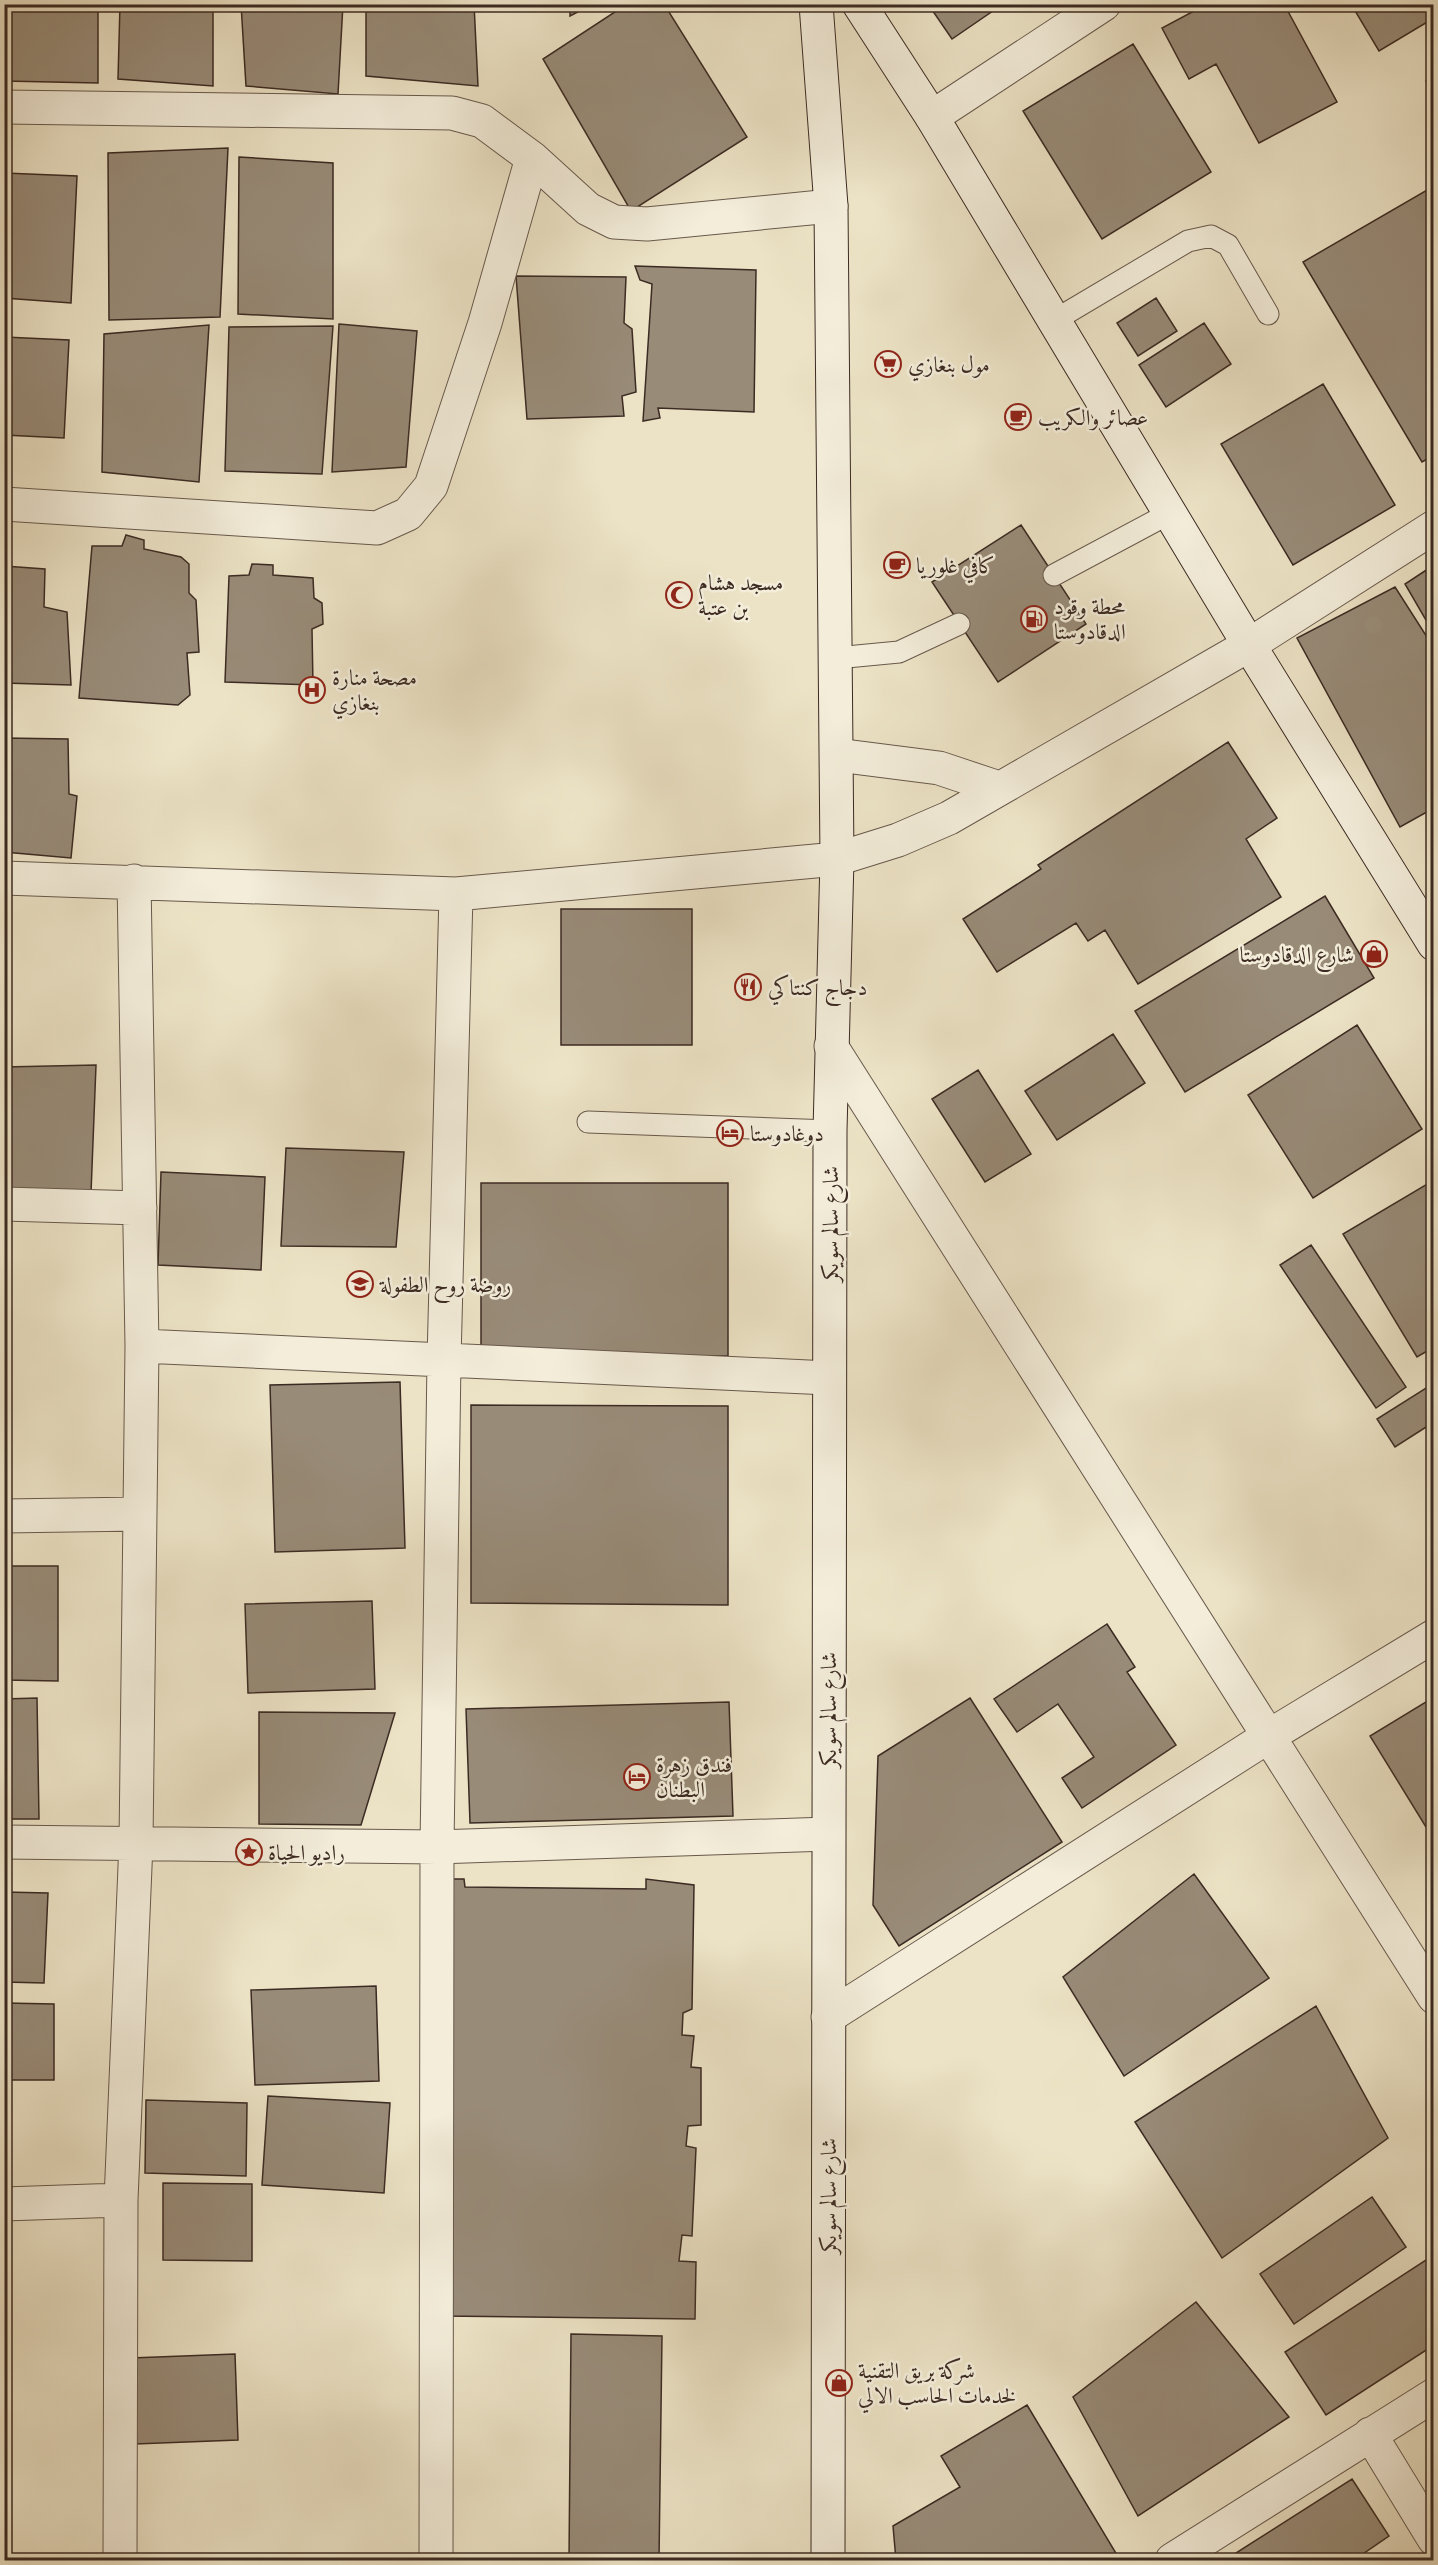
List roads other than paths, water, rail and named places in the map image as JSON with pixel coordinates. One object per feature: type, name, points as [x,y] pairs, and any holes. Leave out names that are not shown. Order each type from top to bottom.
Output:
[{"type":"street","name":"شارع سالم سويكر","points":[[816,4],[831,206],[837,755],[837,859],[830,1131],[828,2560]]},
{"type":"street","points":[[860,4],[932,117],[1249,645],[1434,944]]},
{"type":"street","points":[[932,117],[1104,4]]},
{"type":"street","points":[[4,107],[452,113],[482,121],[532,158],[588,209],[614,222],[647,224],[831,206]]},
{"type":"street","points":[[4,504],[377,528],[408,514],[431,486],[485,323],[532,158]]},
{"type":"street","points":[[4,878],[456,894],[837,859],[922,831],[949,818],[1249,645],[1434,528]]},
{"type":"street","points":[[837,755],[939,768],[999,788]]},
{"type":"street","points":[[120,2560],[121,2200],[136,1843],[142,1346],[134,881]]},
{"type":"street","points":[[436,2560],[437,1847],[444,1360],[456,894]]},
{"type":"street","points":[[831,1046],[1434,1997]]},
{"type":"street","points":[[4,1204],[140,1208]]},
{"type":"street","points":[[142,1346],[829,1378]]},
{"type":"street","points":[[4,1516],[140,1514]]},
{"type":"street","points":[[828,2017],[1269,1736],[1434,1636]]},
{"type":"street","points":[[4,1842],[437,1847],[828,1834]]},
{"type":"street","points":[[4,2204],[121,2200]]},
{"type":"street","points":[[1172,2560],[1434,2395]]},
{"type":"street","points":[[1370,2434],[1434,2539]]},
{"type":"lane","points":[[1054,320],[1188,241],[1211,236],[1228,245],[1268,314]]},
{"type":"lane","points":[[1054,575],[1170,513]]},
{"type":"lane","points":[[836,658],[899,652],[959,624]]},
{"type":"lane","points":[[588,1122],[830,1131]]},
{"type":"place","name":"مول بنغازي","points":[[888,364]]},
{"type":"place","name":"عصائر والكريب","points":[[1018,417]]},
{"type":"place","name":"كافي غلوريا","points":[[897,565]]},
{"type":"place","name":"مسجد هشام بن عتبة","points":[[679,595]]},
{"type":"place","name":"محطة وقود الدقادوستا","points":[[1034,619]]},
{"type":"place","name":"مصحة منارة بنغازي","points":[[312,690]]},
{"type":"place","name":"شارع الدقادوستا","points":[[1374,954]]},
{"type":"place","name":"دجاج كنتاكي","points":[[748,987]]},
{"type":"place","name":"دوغادوستا","points":[[730,1133]]},
{"type":"place","name":"روضة روح الطفولة","points":[[360,1284]]},
{"type":"place","name":"فندق زهرة البطنان","points":[[637,1777]]},
{"type":"place","name":"راديو الحياة","points":[[249,1852]]},
{"type":"place","name":"شركة بريق التقنية لخدمات الحاسب الالي","points":[[839,2383]]}]
